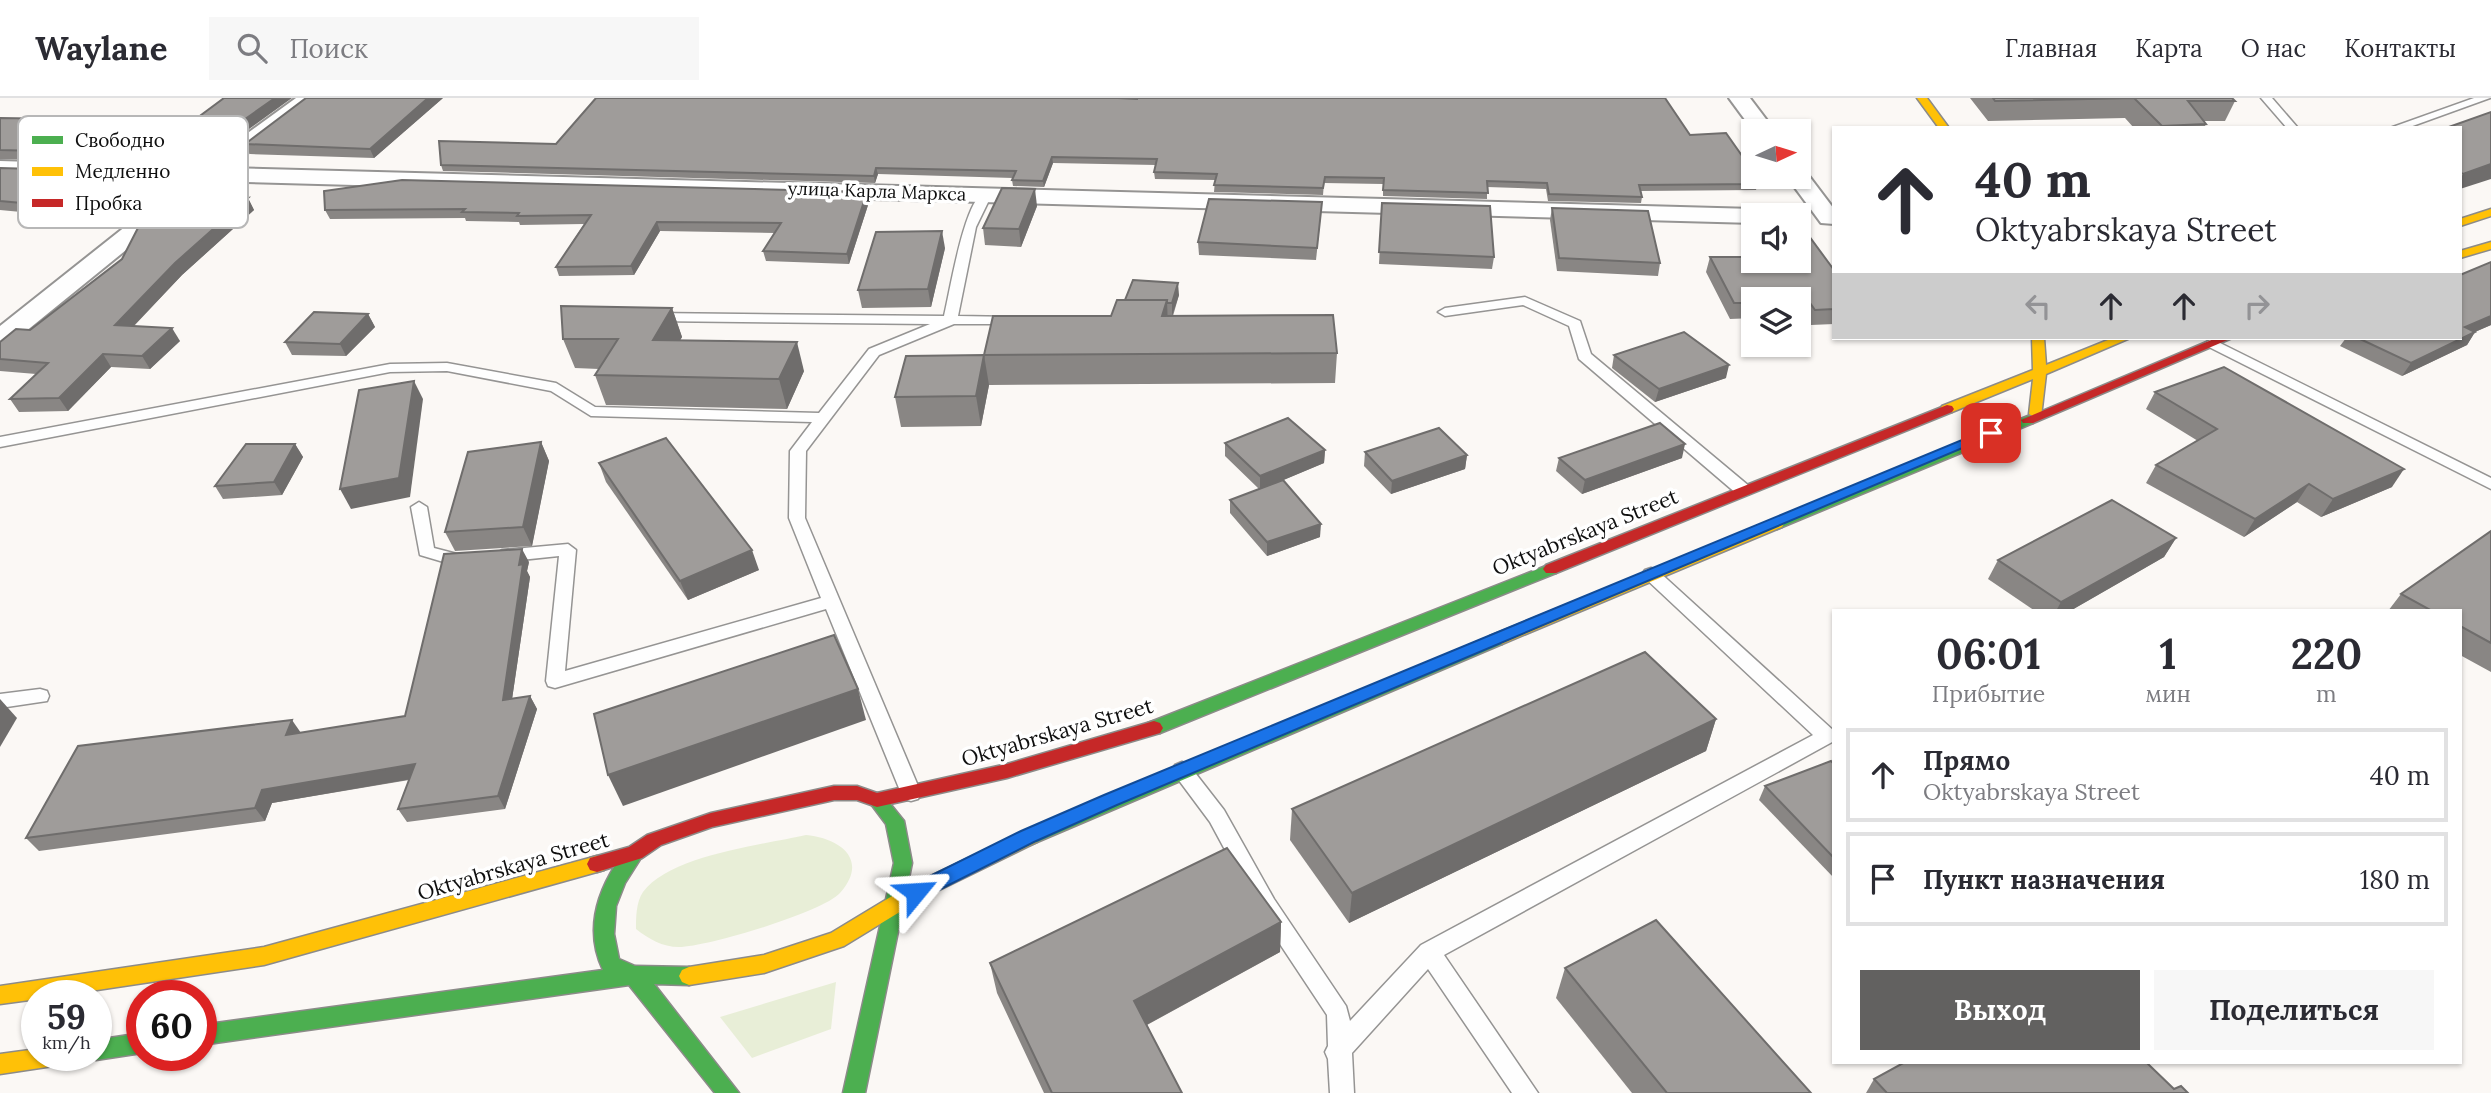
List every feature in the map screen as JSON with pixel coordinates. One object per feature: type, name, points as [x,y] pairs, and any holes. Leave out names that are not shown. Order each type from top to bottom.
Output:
[{"type":"main road","points":[[1922,98],[1943,126]]},
{"type":"main road","points":[[2464,220],[2491,212]]},
{"type":"main road","points":[[2462,254],[2491,245]]},
{"type":"main road","points":[[2036,414],[2040,371],[2038,340]]},
{"type":"main road","name":"Oktyabrskaya Street","points":[[0,995],[264,956],[502,892],[635,852],[654,840],[691,826],[804,797],[858,793],[877,800],[1085,751],[1160,726],[2119,340]]},
{"type":"main road","points":[[217,1033],[634,975],[678,978],[785,956],[836,940],[894,903],[1028,836],[2211,340]]},
{"type":"main road","points":[[854,1093],[894,903],[904,880],[903,850],[889,813],[877,800]]},
{"type":"main road","points":[[635,852],[611,884],[604,905],[601,928],[604,949],[611,965],[634,975],[728,1093]]},
{"type":"main road","points":[[0,1064],[21,1061]]},
{"type":"street","points":[[248,143],[309,98]]},
{"type":"street","points":[[1739,98],[1755,119]]},
{"type":"street","name":"улица Карла Маркса","points":[[0,167],[18,167]]},
{"type":"street","name":"улица Карла Маркса","points":[[248,173],[1741,216]]},
{"type":"street","points":[[1808,189],[1831,218]]},
{"type":"street","points":[[1811,217],[1831,218]]},
{"type":"street","points":[[0,339],[138,228]]},
{"type":"lane","points":[[2266,98],[2290,126]]},
{"type":"lane","points":[[2401,126],[2485,98]]},
{"type":"lane","points":[[950,321],[970,227],[986,194]]},
{"type":"lane","points":[[1445,312],[1525,301],[1576,324],[1584,356],[1743,490]]},
{"type":"lane","points":[[637,317],[762,321],[1031,321]]},
{"type":"lane","points":[[911,793],[796,518],[798,451],[874,352],[950,321]]},
{"type":"lane","points":[[2215,340],[2491,484]]},
{"type":"lane","points":[[0,442],[390,368],[447,367],[556,387],[590,411],[823,418]]},
{"type":"lane","points":[[419,506],[426,551],[457,560],[568,550],[555,681],[832,601]]},
{"type":"lane","points":[[1337,1052],[1429,952],[1827,736],[1651,574]]},
{"type":"lane","points":[[0,701],[40,696]]},
{"type":"lane","points":[[1182,770],[1217,817],[1266,905],[1338,1013],[1337,1052],[1342,1093]]},
{"type":"lane","points":[[1429,952],[1526,1093]]},
{"type":"green space","points":[[806,835],[839,846],[847,852],[851,860],[849,881],[840,893],[829,901],[764,927],[693,945],[667,946],[636,929],[636,915],[643,892],[656,879],[674,869],[718,853]]},
{"type":"green space","points":[[836,982],[831,1029],[752,1058],[720,1017]]},
{"type":"building","points":[[224,98],[275,98],[248,117],[200,116]]},
{"type":"building","points":[[306,98],[428,98],[370,149],[248,144]]},
{"type":"building","points":[[596,98],[1665,98],[1690,135],[1726,133],[1741,154],[1741,184],[1639,185],[1642,197],[1549,194],[1547,183],[1487,181],[1488,193],[1383,190],[1384,178],[1325,177],[1323,188],[1214,185],[1217,174],[1154,172],[1157,159],[1052,157],[1043,181],[1012,180],[1016,171],[876,168],[874,176],[441,165],[439,141],[556,144]]},
{"type":"building","points":[[1993,98],[2134,98],[1995,101]]},
{"type":"building","points":[[2134,98],[2232,98],[2235,101],[2188,101],[2206,124],[2162,126]]},
{"type":"building","points":[[2491,112],[2491,164],[2462,173],[2462,126],[2452,126]]},
{"type":"building","points":[[0,118],[18,118],[18,150],[0,150]]},
{"type":"building","points":[[0,168],[18,169],[18,203],[0,201]]},
{"type":"building","points":[[402,180],[867,192],[847,254],[763,251],[781,223],[657,222],[631,266],[556,267],[591,215],[517,216],[519,213],[462,212],[465,209],[325,210],[324,191]]},
{"type":"building","points":[[1002,188],[1035,189],[1019,229],[983,228]]},
{"type":"building","points":[[1209,199],[1322,202],[1317,248],[1198,242]]},
{"type":"building","points":[[1382,203],[1490,206],[1494,257],[1379,252]]},
{"type":"building","points":[[1552,208],[1648,211],[1660,263],[1559,258]]},
{"type":"building","points":[[138,228],[214,228],[175,263],[115,325],[172,328],[142,356],[103,354],[59,398],[10,399],[48,363],[0,359],[0,342],[16,329],[30,330],[122,259]]},
{"type":"building","points":[[942,231],[928,289],[858,290],[876,232]]},
{"type":"building","points":[[1811,239],[1832,267],[1832,309],[1815,310],[1811,304],[1811,287],[1741,287],[1741,303],[1734,303],[1710,257],[1741,257],[1741,273],[1811,273]]},
{"type":"building","points":[[2491,262],[2491,316],[2465,327],[2475,332],[2462,338],[2462,274]]},
{"type":"building","points":[[1133,280],[1178,283],[1172,303],[1167,303],[1167,300],[1125,300]]},
{"type":"building","points":[[1117,300],[1167,300],[1162,316],[1333,315],[1337,353],[984,355],[993,316],[1111,316]]},
{"type":"building","points":[[561,306],[672,308],[653,340],[797,342],[779,379],[595,375],[618,339],[563,339]]},
{"type":"building","points":[[314,312],[368,314],[340,344],[285,342]]},
{"type":"building","points":[[1684,332],[1729,365],[1659,389],[1614,355]]},
{"type":"building","points":[[2362,340],[2458,340],[2411,363]]},
{"type":"building","points":[[984,355],[976,396],[895,397],[906,356]]},
{"type":"building","points":[[2224,367],[2404,469],[2333,499],[2309,484],[2255,519],[2156,465],[2217,429],[2155,392]]},
{"type":"building","points":[[414,381],[399,478],[340,489],[359,390]]},
{"type":"building","points":[[1288,418],[1325,450],[1260,476],[1225,443]]},
{"type":"building","points":[[1660,423],[1685,444],[1585,480],[1559,458]]},
{"type":"building","points":[[1439,428],[1467,455],[1392,481],[1365,452]]},
{"type":"building","points":[[666,438],[752,550],[680,581],[599,463]]},
{"type":"building","points":[[541,442],[523,527],[445,532],[468,452]]},
{"type":"building","points":[[246,444],[295,444],[274,482],[215,486]]},
{"type":"building","points":[[1283,480],[1321,524],[1267,542],[1230,500]]},
{"type":"building","points":[[2112,500],[2176,538],[2061,602],[1998,560]]},
{"type":"building","points":[[2491,531],[2491,643],[2462,627],[2462,609],[2428,609],[2401,594]]},
{"type":"building","points":[[522,549],[519,565],[523,564],[503,700],[530,696],[498,796],[398,809],[415,764],[262,790],[255,808],[26,838],[78,746],[292,720],[286,735],[405,716],[444,554]]},
{"type":"building","points":[[834,635],[858,689],[608,775],[594,714]]},
{"type":"building","points":[[1645,652],[1716,719],[1352,893],[1292,809]]},
{"type":"building","points":[[1832,762],[1832,856],[1765,786]]},
{"type":"building","points":[[1227,848],[1281,922],[1134,1001],[1182,1093],[1052,1093],[990,963]]},
{"type":"building","points":[[1656,920],[1811,1093],[1667,1093],[1565,968]]},
{"type":"building","points":[[1901,1064],[2148,1064],[2174,1089],[2181,1086],[2188,1093],[1887,1093],[1874,1079]]},
{"type":"traffic: fast","points":[[1777,524],[2028,420]]},
{"type":"traffic: fast","points":[[1154,728],[1551,569]]},
{"type":"traffic: fast","points":[[1030,837],[1496,640]]},
{"type":"traffic: fast","points":[[854,1093],[903,863],[895,821],[877,800]]},
{"type":"traffic: fast","points":[[635,853],[617,879],[607,906],[604,934],[611,965],[634,975],[728,1093]]},
{"type":"traffic: fast","points":[[217,1033],[634,975],[689,976]]},
{"type":"traffic: fast","points":[[112,1048],[126,1045]]},
{"type":"traffic: slow","points":[[1922,98],[1943,126]]},
{"type":"traffic: slow","points":[[2462,222],[2491,212]]},
{"type":"traffic: slow","points":[[2462,254],[2491,245]]},
{"type":"traffic: slow","points":[[2036,414],[2040,371],[2038,340]]},
{"type":"traffic: slow","points":[[1947,409],[2119,340]]},
{"type":"traffic: slow","points":[[1496,640],[1777,524]]},
{"type":"traffic: slow","points":[[689,976],[764,964],[837,940],[914,893],[1030,837]]},
{"type":"traffic: slow","points":[[0,995],[264,956],[597,864]]},
{"type":"traffic: slow","points":[[0,1064],[21,1061]]},
{"type":"traffic: jam","points":[[2028,420],[2221,340]]},
{"type":"traffic: jam","points":[[1551,569],[1947,409]]},
{"type":"traffic: jam","points":[[597,864],[635,853],[654,840],[711,820],[834,793],[857,793],[877,800],[1007,771],[1154,728]]},
{"type":"route","points":[[916,892],[1028,836],[1111,800],[1991,433]]}]
